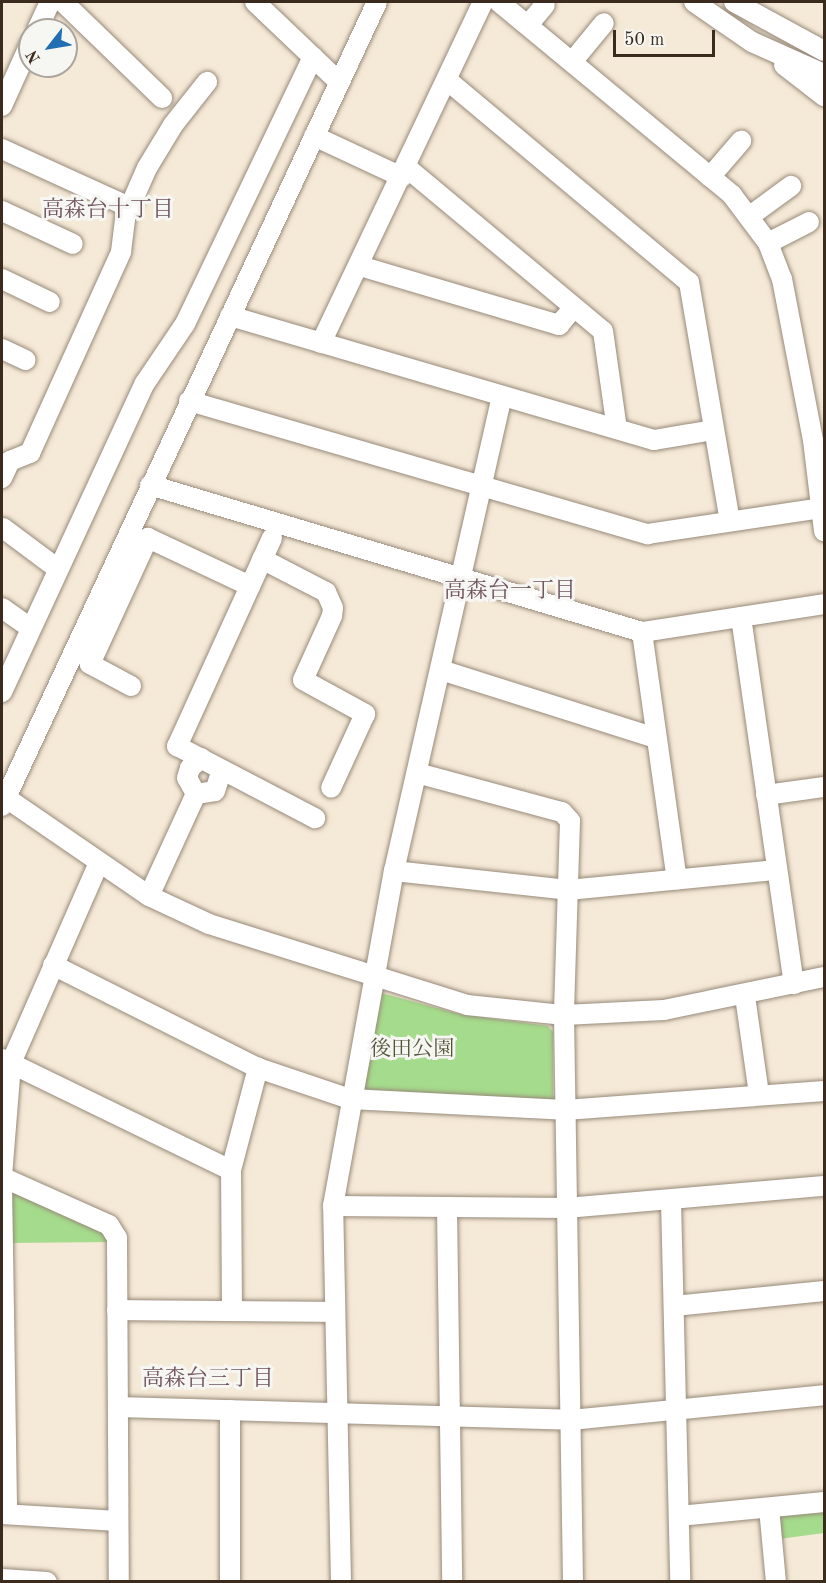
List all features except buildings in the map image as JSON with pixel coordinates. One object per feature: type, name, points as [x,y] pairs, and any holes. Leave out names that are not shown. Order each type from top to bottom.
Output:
[{"type":"street","points":[[43,18],[50,2],[162,98]]},
{"type":"street","points":[[377,2],[3,800],[149,896],[209,924],[467,1005],[564,1015],[664,1010],[745,996],[825,977]]},
{"type":"street","points":[[321,343],[360,266],[483,2]]},
{"type":"street","points":[[499,2],[710,177],[750,216],[768,243],[783,279],[813,440],[825,531]]},
{"type":"street","points":[[694,2],[825,96]]},
{"type":"street","points":[[734,2],[790,35],[825,51]]},
{"type":"street","points":[[262,4],[339,82]]},
{"type":"street","points":[[528,25],[544,5]]},
{"type":"street","points":[[572,62],[604,23]]},
{"type":"street","points":[[790,35],[825,43]]},
{"type":"street","points":[[752,42],[825,74]]},
{"type":"street","points":[[2,692],[145,383],[186,324],[313,57]]},
{"type":"street","points":[[2,106],[18,71]]},
{"type":"street","points":[[447,80],[689,282],[730,521]]},
{"type":"street","points":[[2,478],[10,461],[30,453],[121,252],[129,207],[173,125],[207,82]]},
{"type":"street","points":[[314,136],[404,172],[603,331],[617,429]]},
{"type":"street","points":[[710,177],[741,141]]},
{"type":"street","points":[[2,149],[129,207]]},
{"type":"street","points":[[750,216],[791,186]]},
{"type":"street","points":[[2,211],[73,244]]},
{"type":"street","points":[[768,243],[809,222]]},
{"type":"street","points":[[360,266],[559,325],[574,307]]},
{"type":"street","points":[[2,279],[50,302]]},
{"type":"street","points":[[230,316],[654,440],[713,430]]},
{"type":"street","points":[[2,349],[26,360]]},
{"type":"street","points":[[341,1581],[333,1206],[372,977],[394,871],[441,670],[459,576],[502,396]]},
{"type":"street","points":[[189,401],[648,534],[821,508]]},
{"type":"street","points":[[150,485],[642,632],[825,604]]},
{"type":"street","points":[[3,528],[58,569]]},
{"type":"street","points":[[131,686],[90,664],[148,538],[250,586]]},
{"type":"street","points":[[272,538],[177,746],[211,761],[221,772],[315,818]]},
{"type":"street","points":[[262,559],[326,592],[333,608],[332,616],[303,680],[365,714],[331,788]]},
{"type":"street","points":[[2,608],[31,628]]},
{"type":"street","points":[[741,617],[794,984]]},
{"type":"street","points":[[642,632],[677,880]]},
{"type":"street","points":[[441,670],[656,738]]},
{"type":"street","points":[[196,794],[187,778],[190,768],[201,758]]},
{"type":"street","points":[[196,794],[216,790],[221,772]]},
{"type":"street","points":[[417,773],[562,812],[570,821],[564,1015],[573,1581]]},
{"type":"street","points":[[766,795],[825,787]]},
{"type":"street","points":[[149,896],[196,794]]},
{"type":"street","points":[[99,863],[6,1061],[2,1176],[109,1225],[117,1238],[119,1581]]},
{"type":"street","points":[[394,871],[568,890],[777,870]]},
{"type":"street","points":[[53,965],[258,1068],[350,1099],[565,1110],[825,1090]]},
{"type":"street","points":[[745,996],[759,1094]]},
{"type":"street","points":[[6,1061],[231,1170]]},
{"type":"street","points":[[232,1310],[231,1170],[258,1068]]},
{"type":"street","points":[[2,1186],[4,1514],[118,1521]]},
{"type":"street","points":[[333,1206],[566,1208],[671,1201],[825,1186]]},
{"type":"street","points":[[671,1201],[680,1581]]},
{"type":"street","points":[[447,1208],[452,1581]]},
{"type":"street","points":[[674,1306],[825,1291]]},
{"type":"street","points":[[117,1310],[334,1312]]},
{"type":"street","points":[[118,1407],[571,1420],[825,1395]]},
{"type":"street","points":[[230,1410],[230,1581]]},
{"type":"street","points":[[679,1516],[825,1502]]},
{"type":"street","points":[[769,1508],[776,1581]]},
{"type":"street","points":[[2,1579],[47,1581]]},
{"type":"green space","name":"後田公園","points":[[374,991],[459,1014],[548,1026],[553,1032],[553,1104],[362,1094]]},
{"type":"green space","points":[[12,1186],[106,1231],[110,1242],[8,1243],[7,1190]]},
{"type":"green space","points":[[824,1506],[824,1533],[779,1539],[777,1516]]},
{"type":"district","name":"高森台十丁目","points":[[108,211]]},
{"type":"district","name":"高森台一丁目","points":[[510,592]]},
{"type":"district","name":"高森台三丁目","points":[[208,1380]]}]
